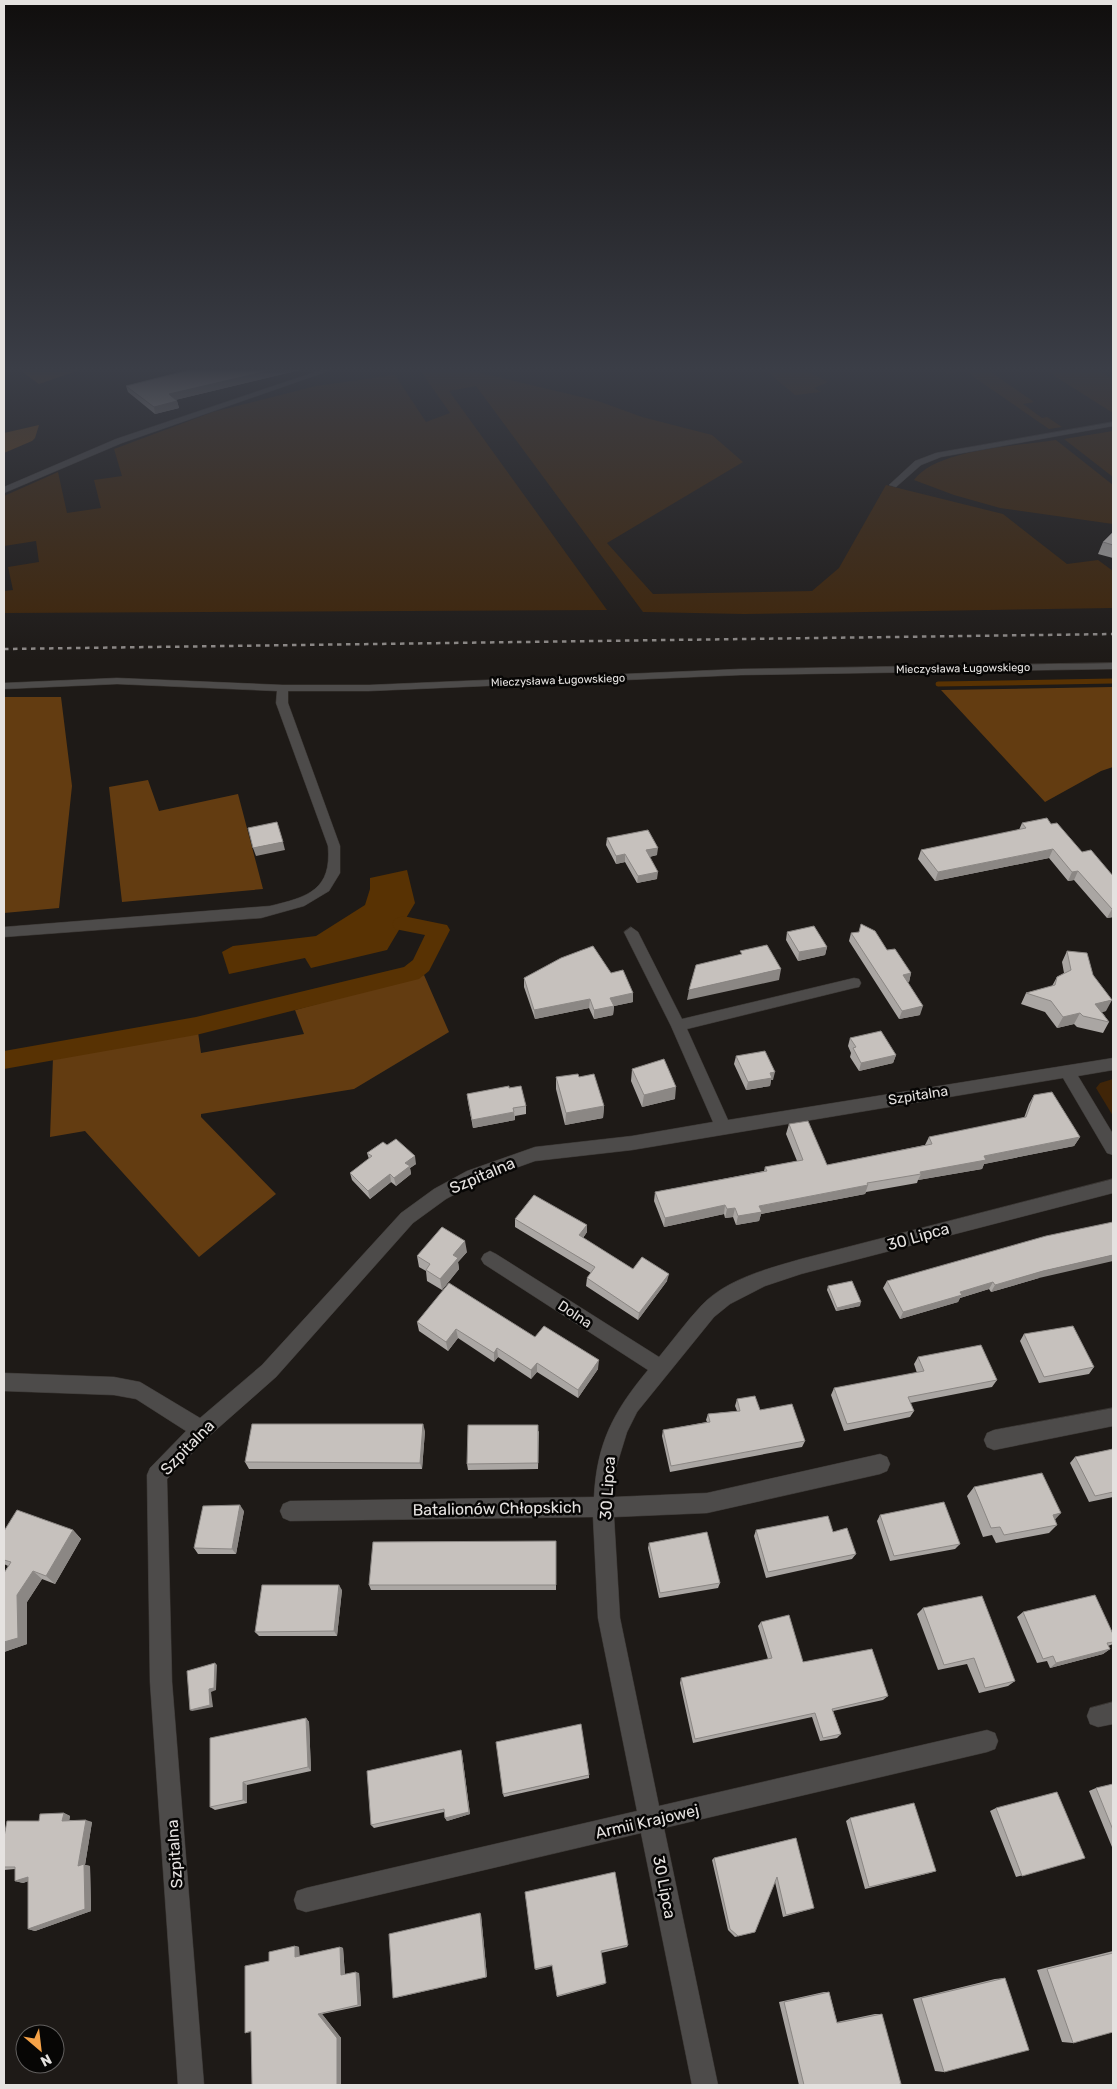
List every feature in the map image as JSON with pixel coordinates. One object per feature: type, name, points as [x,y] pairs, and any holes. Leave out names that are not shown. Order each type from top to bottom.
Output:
[{"type":"street","points":[[4,490],[62,465]]},
{"type":"street","points":[[893,485],[915,465]]},
{"type":"street","name":"Mieczysława Ługowskiego","points":[[4,686],[117,681],[283,688],[369,688],[741,672],[1113,666]]},
{"type":"street","points":[[4,932],[261,913],[294,904],[318,892],[330,880],[335,866],[334,846],[282,703],[283,688]]},
{"type":"street","points":[[631,932],[678,1026],[722,1126]]},
{"type":"street","points":[[678,1026],[854,983]]},
{"type":"street","name":"Szpitalna","points":[[191,2085],[161,1682],[157,1475],[200,1430],[269,1371],[407,1218],[440,1194],[473,1176],[535,1154],[632,1144],[722,1126],[1113,1064]]},
{"type":"street","points":[[1066,1072],[1113,1148]]},
{"type":"street","name":"30 Lipca","points":[[704,2085],[609,1618],[604,1507],[605,1471],[618,1428],[630,1406],[708,1311],[720,1299],[737,1289],[795,1270],[1011,1210],[1113,1186]]},
{"type":"street","name":"Dolna","points":[[490,1259],[660,1368]]},
{"type":"street","points":[[4,1382],[114,1386],[140,1391],[200,1430]]},
{"type":"street","points":[[994,1440],[1113,1417]]},
{"type":"street","name":"Batalionów Chłopskich","points":[[290,1511],[604,1507],[707,1503],[880,1464]]},
{"type":"street","name":"Armii Krajowej","points":[[306,1900],[988,1742]]},
{"type":"shaded area","points":[[119,465],[503,465],[607,610],[4,613],[4,591],[13,590],[8,567],[39,562],[36,541],[4,546],[4,496],[58,472],[67,513],[101,508],[94,480],[122,476]]},
{"type":"shaded area","points":[[535,465],[737,465],[607,543],[653,594],[812,591],[839,568],[886,485],[1003,514],[1067,564],[1098,560],[1113,571],[1113,608],[744,614],[643,612]]},
{"type":"shaded area","points":[[933,465],[1088,465],[1113,485],[1113,524],[1000,508],[954,495],[914,480]]},
{"type":"shaded area","points":[[1098,465],[1113,465],[1113,477]]},
{"type":"shaded area","points":[[1113,687],[1113,767],[1101,771],[1045,802],[941,690]]},
{"type":"shaded area","points":[[4,697],[61,697],[72,786],[59,908],[4,913]]},
{"type":"shaded area","points":[[148,780],[159,811],[238,794],[263,889],[122,902],[109,787]]},
{"type":"shaded area","points":[[407,870],[415,903],[387,950],[311,968],[305,958],[229,974],[222,952],[233,946],[316,936],[365,905],[370,889],[370,878]]},
{"type":"shaded area","points":[[424,975],[449,1032],[354,1089],[201,1114],[201,1117],[276,1194],[199,1257],[85,1131],[50,1137],[53,1058],[198,1032],[201,1053],[304,1034],[295,1010]]},
{"type":"shaded area","points":[[1113,1079],[1113,1116],[1096,1088],[1100,1083]]},
{"type":"building","points":[[1113,532],[1113,545],[1103,542]]},
{"type":"building","points":[[1047,818],[1051,824],[1057,823],[1082,852],[1091,850],[1113,876],[1113,909],[1078,871],[1072,872],[1053,849],[938,872],[921,850],[1026,828],[1022,823]]},
{"type":"building","points":[[277,822],[283,842],[253,848],[248,828]]},
{"type":"building","points":[[648,830],[658,848],[646,850],[658,872],[638,876],[625,854],[616,856],[607,838]]},
{"type":"building","points":[[861,924],[875,931],[887,950],[895,949],[911,973],[903,975],[923,1006],[902,1011],[851,933],[859,932]]},
{"type":"building","points":[[814,926],[827,947],[799,952],[787,932]]},
{"type":"building","points":[[767,945],[781,969],[689,990],[696,965],[742,954],[740,951]]},
{"type":"building","points":[[593,946],[611,973],[623,970],[633,993],[610,998],[614,1006],[594,1010],[590,999],[534,1010],[524,978],[561,958]]},
{"type":"building","points":[[1067,951],[1087,953],[1093,975],[1112,1000],[1095,1004],[1109,1022],[1083,1016],[1080,1013],[1063,1017],[1051,1001],[1026,993],[1055,985],[1057,977],[1071,970]]},
{"type":"building","points":[[881,1031],[896,1055],[861,1063],[853,1048],[856,1047],[850,1038]]},
{"type":"building","points":[[765,1051],[775,1072],[770,1073],[772,1078],[748,1082],[736,1056]]},
{"type":"building","points":[[664,1059],[676,1087],[644,1095],[632,1069]]},
{"type":"building","points":[[578,1074],[579,1077],[594,1074],[604,1106],[566,1113],[556,1077]]},
{"type":"building","points":[[509,1086],[509,1088],[521,1086],[526,1106],[513,1108],[514,1112],[472,1120],[467,1094]]},
{"type":"building","points":[[1052,1092],[1080,1137],[984,1156],[986,1160],[920,1172],[921,1174],[867,1183],[868,1185],[759,1206],[762,1212],[738,1216],[735,1208],[727,1209],[725,1205],[665,1218],[655,1192],[767,1171],[765,1167],[803,1160],[789,1124],[808,1121],[827,1165],[932,1144],[929,1137],[1026,1117],[1034,1095]]},
{"type":"building","points":[[396,1139],[415,1156],[405,1163],[410,1166],[394,1178],[390,1174],[368,1191],[350,1173],[372,1156],[367,1153],[383,1142],[387,1145]]},
{"type":"building","points":[[534,1195],[587,1225],[579,1235],[633,1269],[642,1257],[669,1274],[639,1313],[587,1278],[595,1267],[515,1219]]},
{"type":"building","points":[[1113,1222],[1113,1255],[1043,1271],[995,1285],[993,1282],[960,1292],[962,1295],[903,1312],[887,1281],[1046,1236]]},
{"type":"building","points":[[442,1227],[465,1241],[453,1255],[458,1258],[440,1279],[426,1270],[430,1264],[417,1256]]},
{"type":"building","points":[[852,1281],[861,1302],[837,1308],[828,1286]]},
{"type":"building","points":[[449,1283],[535,1337],[544,1326],[599,1360],[578,1390],[537,1363],[531,1370],[497,1348],[494,1353],[456,1329],[446,1342],[417,1322]]},
{"type":"building","points":[[1073,1326],[1094,1367],[1044,1377],[1024,1334]]},
{"type":"building","points":[[981,1345],[997,1380],[908,1397],[914,1411],[847,1424],[834,1388],[924,1371],[918,1357]]},
{"type":"building","points":[[755,1396],[760,1410],[792,1404],[805,1441],[671,1466],[663,1430],[710,1422],[708,1414],[740,1411],[737,1399]]},
{"type":"building","points":[[252,1424],[423,1424],[420,1463],[245,1462]]},
{"type":"building","points":[[468,1425],[538,1425],[538,1463],[467,1464]]},
{"type":"building","points":[[1113,1449],[1113,1492],[1095,1496],[1075,1457]]},
{"type":"building","points":[[1042,1473],[1061,1513],[1053,1515],[1057,1525],[1004,1535],[1000,1527],[991,1528],[974,1487]]},
{"type":"building","points":[[944,1502],[960,1544],[894,1556],[880,1515]]},
{"type":"building","points":[[240,1505],[232,1549],[194,1548],[203,1506]]},
{"type":"building","points":[[17,1510],[73,1530],[46,1576],[33,1571],[17,1595],[18,1638],[4,1642],[4,1573],[11,1562],[4,1560],[4,1531]]},
{"type":"building","points":[[828,1516],[833,1532],[847,1528],[856,1554],[768,1572],[756,1530]]},
{"type":"building","points":[[707,1532],[720,1583],[660,1593],[649,1543]]},
{"type":"building","points":[[556,1541],[556,1585],[369,1585],[373,1542]]},
{"type":"building","points":[[262,1585],[339,1585],[334,1631],[255,1632]]},
{"type":"building","points":[[1095,1595],[1113,1634],[1113,1642],[1107,1643],[1110,1649],[1056,1663],[1053,1656],[1043,1659],[1023,1612]]},
{"type":"building","points":[[982,1596],[1015,1681],[985,1688],[974,1658],[944,1665],[923,1608]]},
{"type":"building","points":[[789,1615],[803,1662],[872,1649],[888,1696],[832,1709],[841,1734],[823,1738],[815,1713],[695,1739],[681,1678],[772,1658],[761,1622]]},
{"type":"building","points":[[215,1663],[214,1688],[209,1689],[210,1705],[190,1710],[187,1671]]},
{"type":"building","points":[[306,1718],[308,1767],[243,1782],[243,1800],[210,1807],[210,1738]]},
{"type":"building","points":[[581,1724],[589,1775],[503,1794],[496,1742]]},
{"type":"building","points":[[461,1750],[469,1812],[445,1818],[444,1809],[371,1825],[367,1771]]},
{"type":"building","points":[[1113,1784],[1113,1830],[1096,1788]]},
{"type":"building","points":[[1057,1792],[1085,1858],[1022,1876],[996,1808]]},
{"type":"building","points":[[914,1803],[936,1871],[869,1887],[850,1818]]},
{"type":"building","points":[[64,1813],[62,1821],[86,1820],[78,1866],[84,1864],[85,1909],[28,1929],[28,1877],[15,1881],[15,1867],[4,1867],[4,1837],[7,1821],[39,1821],[40,1814]]},
{"type":"building","points":[[796,1838],[814,1908],[786,1915],[777,1877],[755,1932],[738,1936],[730,1929],[714,1858]]},
{"type":"building","points":[[615,1872],[628,1945],[601,1951],[606,1983],[557,1996],[552,1965],[535,1969],[525,1892]]},
{"type":"building","points":[[480,1913],[486,1977],[393,1998],[389,1934]]},
{"type":"building","points":[[295,1946],[295,1957],[340,1947],[341,1975],[356,1972],[358,2005],[318,2014],[337,2038],[337,2085],[252,2085],[251,2031],[245,2033],[245,1966],[269,1961],[269,1952]]},
{"type":"building","points":[[1113,1953],[1113,2032],[1073,2043],[1047,1969]]},
{"type":"building","points":[[1005,1978],[1029,2050],[944,2072],[921,1998]]},
{"type":"building","points":[[829,1992],[837,2023],[882,2014],[901,2084],[804,2085],[784,2002]]},
{"type":"waterway","points":[[938,684],[1113,681]]},
{"type":"waterway","points":[[4,1060],[196,1026],[411,973],[421,965],[439,930],[403,924]]},
{"type":"railway","points":[[4,649],[1113,634]]}]
